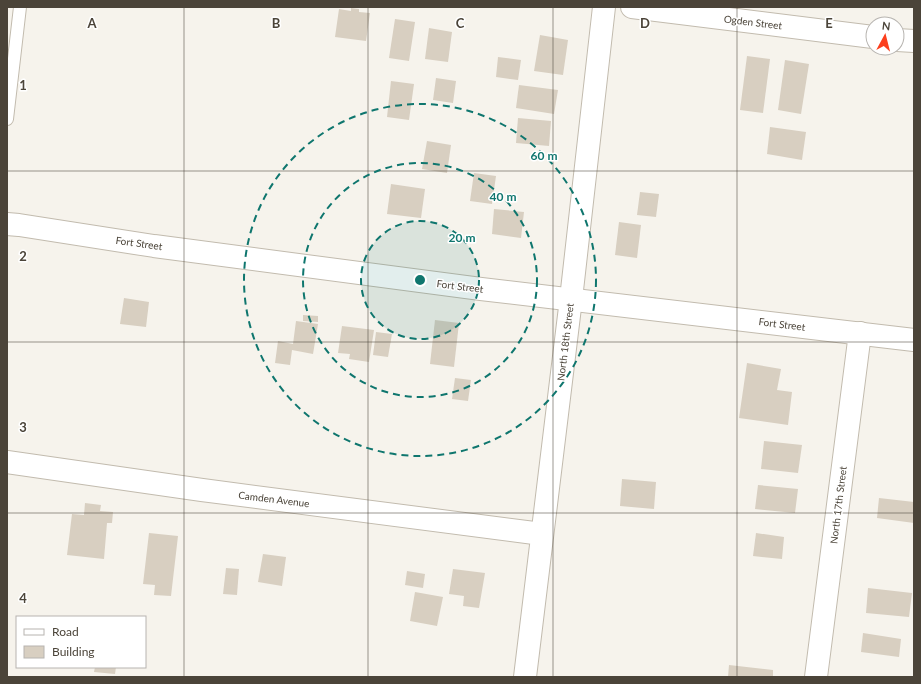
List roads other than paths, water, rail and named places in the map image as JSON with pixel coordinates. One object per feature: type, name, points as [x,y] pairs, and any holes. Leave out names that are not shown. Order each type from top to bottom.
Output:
[{"type":"street","name":"North 18th Street","points":[[525,677],[571,299],[604,7]]},
{"type":"street","name":"Ogden Street","points":[[632,7],[685,10],[865,36]]},
{"type":"street","name":"Fort Street","points":[[7,224],[162,247],[481,289],[914,340]]},
{"type":"street","name":"North 17th Street","points":[[816,677],[860,333]]},
{"type":"street","name":"Camden Avenue","points":[[7,462],[210,491],[542,534]]},
{"type":"lane","points":[[7,118],[20,7]]}]
